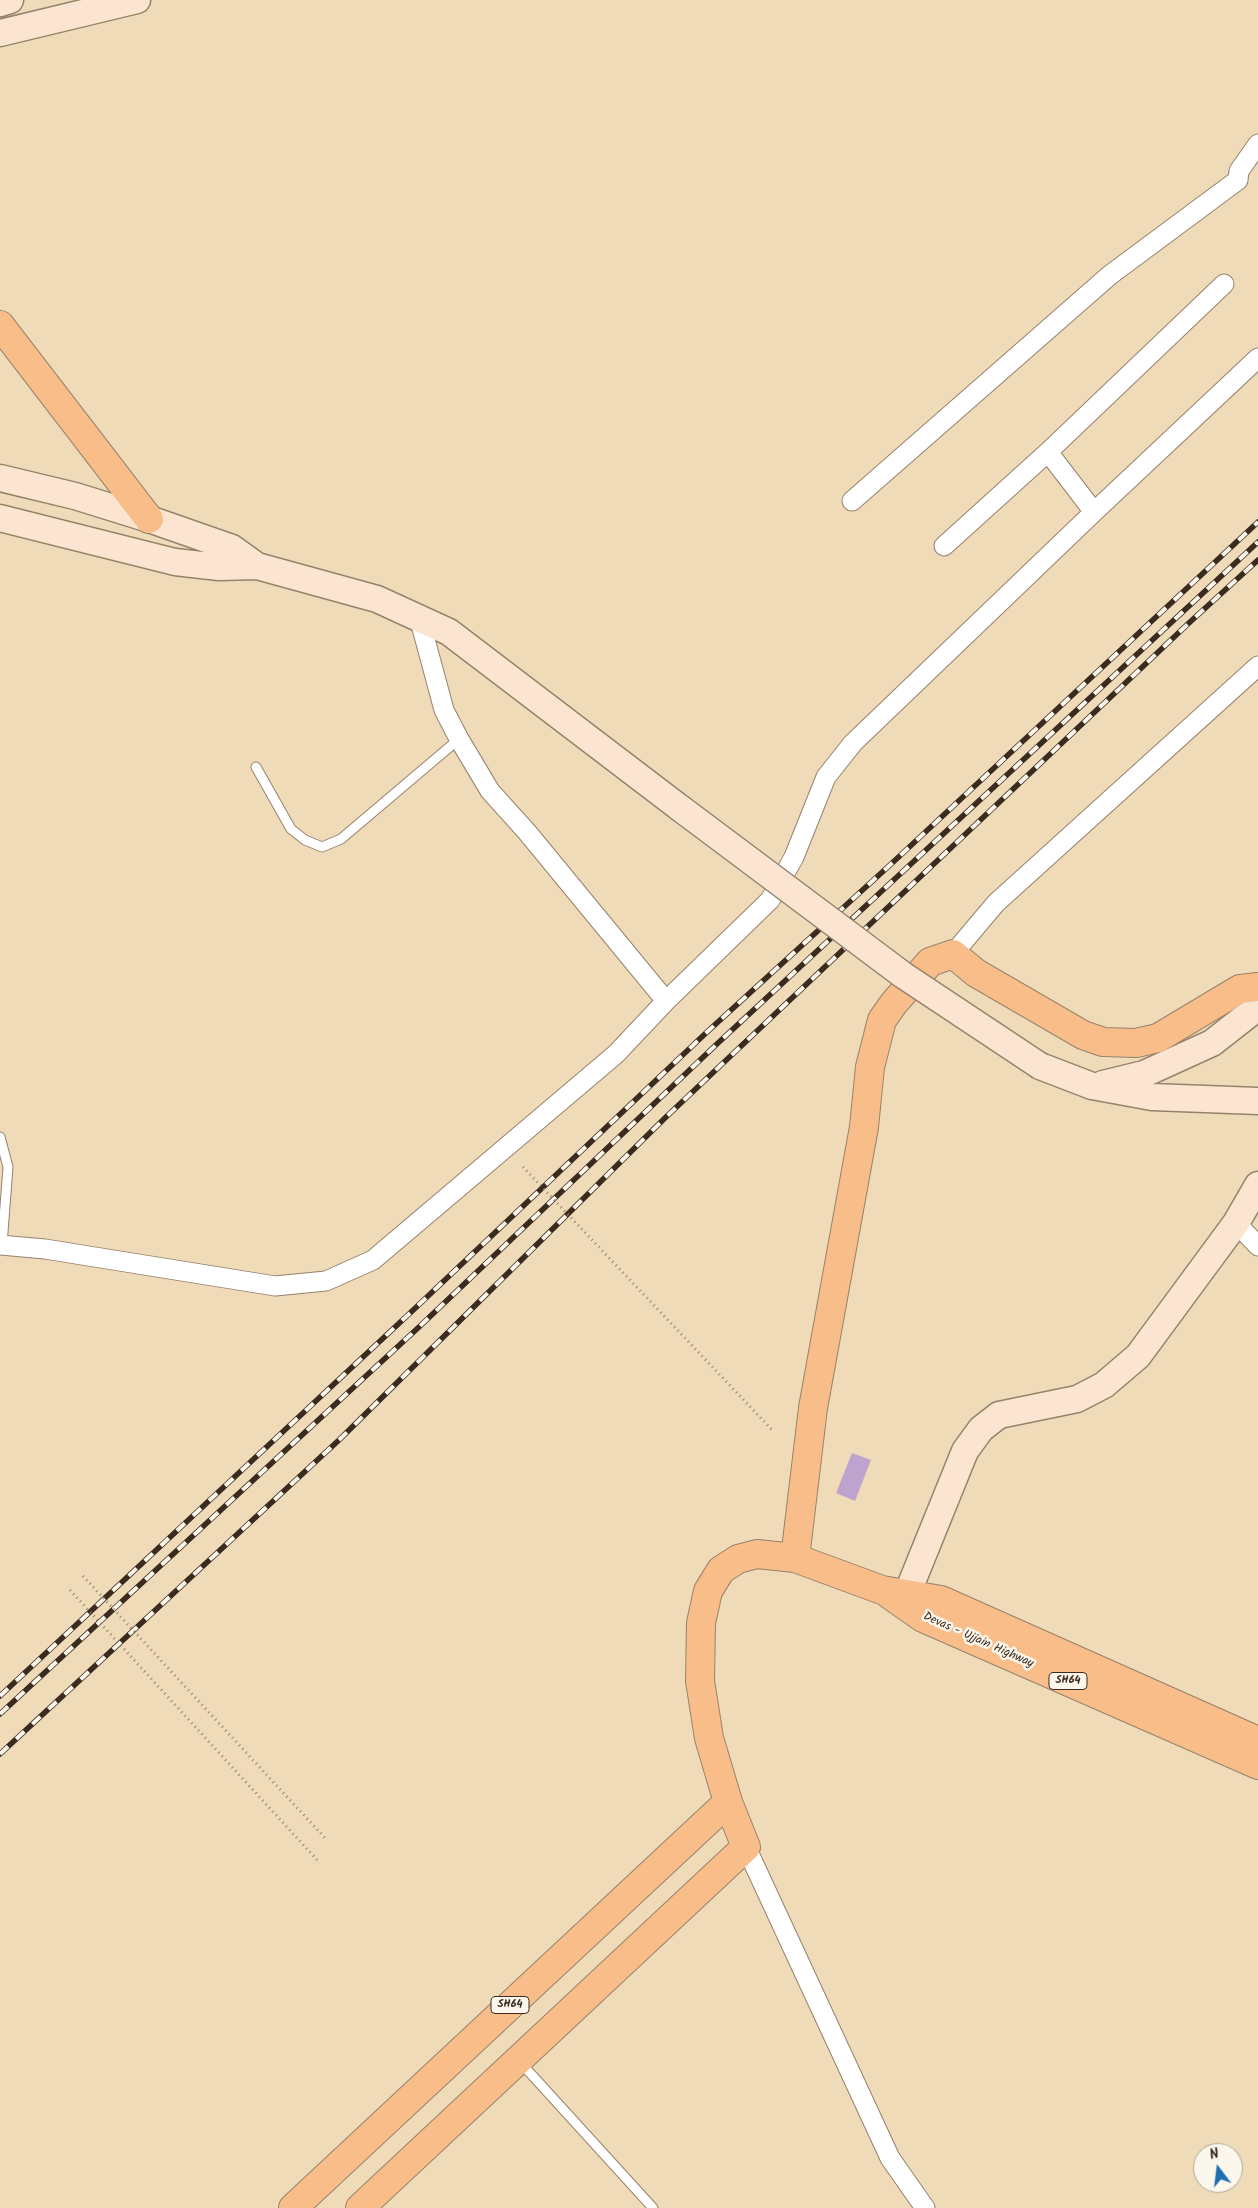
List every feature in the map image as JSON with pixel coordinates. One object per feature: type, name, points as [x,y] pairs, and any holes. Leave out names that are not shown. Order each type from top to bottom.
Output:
[{"type":"main road","points":[[0,2],[10,0]]},
{"type":"main road","points":[[0,33],[136,0]]},
{"type":"main road","points":[[0,325],[149,520]]},
{"type":"main road","points":[[0,478],[75,496],[232,548],[257,566]]},
{"type":"main road","points":[[0,518],[175,562],[219,567],[257,566],[377,598],[419,617],[449,632],[903,975],[1040,1066],[1092,1086],[1152,1097],[1258,1101]]},
{"type":"main road","points":[[795,1558],[813,1408],[864,1128],[870,1067],[875,1041],[882,1020],[888,1012],[930,962],[952,954],[976,973],[1034,1007],[1083,1035],[1103,1042],[1136,1043],[1158,1038],[1240,989],[1258,987]]},
{"type":"main road","points":[[1092,1086],[1144,1074],[1212,1043],[1258,1006]]},
{"type":"main road","points":[[897,1596],[965,1451],[981,1429],[999,1415],[1077,1399],[1104,1386],[1138,1356],[1236,1224],[1258,1186]]},
{"type":"main road","name":"SH64","points":[[746,1847],[728,1802],[709,1738],[700,1681],[701,1623],[708,1592],[720,1570],[738,1559],[757,1554],[795,1558],[897,1596]]},
{"type":"main road","name":"Devas - Ujjain Highway","points":[[897,1596],[941,1600],[1258,1742]]},
{"type":"main road","name":"Devas - Ujjain Highway","points":[[897,1596],[923,1618],[1258,1765]]},
{"type":"main road","name":"SH64","points":[[293,2208],[728,1802]]},
{"type":"main road","points":[[360,2208],[746,1847]]},
{"type":"street","points":[[852,501],[1110,275],[1238,180],[1239,170],[1258,144]]},
{"type":"street","points":[[944,546],[1048,452],[1224,284]]},
{"type":"street","points":[[1,1245],[45,1249],[275,1286],[326,1281],[374,1260],[616,1054],[666,1001],[770,900],[794,857],[826,777],[852,743],[1258,358]]},
{"type":"street","points":[[1048,452],[1094,512]]},
{"type":"street","points":[[419,617],[444,710],[490,791],[527,832],[666,1001]]},
{"type":"street","points":[[952,954],[996,903],[1258,666]]},
{"type":"street","points":[[1236,1224],[1258,1246]]},
{"type":"street","points":[[746,1847],[890,2158],[925,2208]]},
{"type":"lane","points":[[256,767],[291,829],[305,840],[322,847],[341,839],[459,739]]},
{"type":"lane","points":[[0,1137],[8,1167],[1,1245]]},
{"type":"lane","points":[[518,2059],[653,2208]]},
{"type":"path","points":[[523,1167],[774,1432]]},
{"type":"path","points":[[84,1576],[325,1838]]},
{"type":"path","points":[[70,1590],[320,1862]]},
{"type":"building","points":[[852,1453],[871,1460],[855,1501],[836,1493]]},
{"type":"railway","points":[[0,1696],[409,1314],[707,1032],[890,865],[1258,522]]},
{"type":"railway","points":[[0,1714],[419,1327],[718,1043],[1258,542]]},
{"type":"railway","points":[[0,1754],[339,1440],[666,1117],[1258,560]]}]
